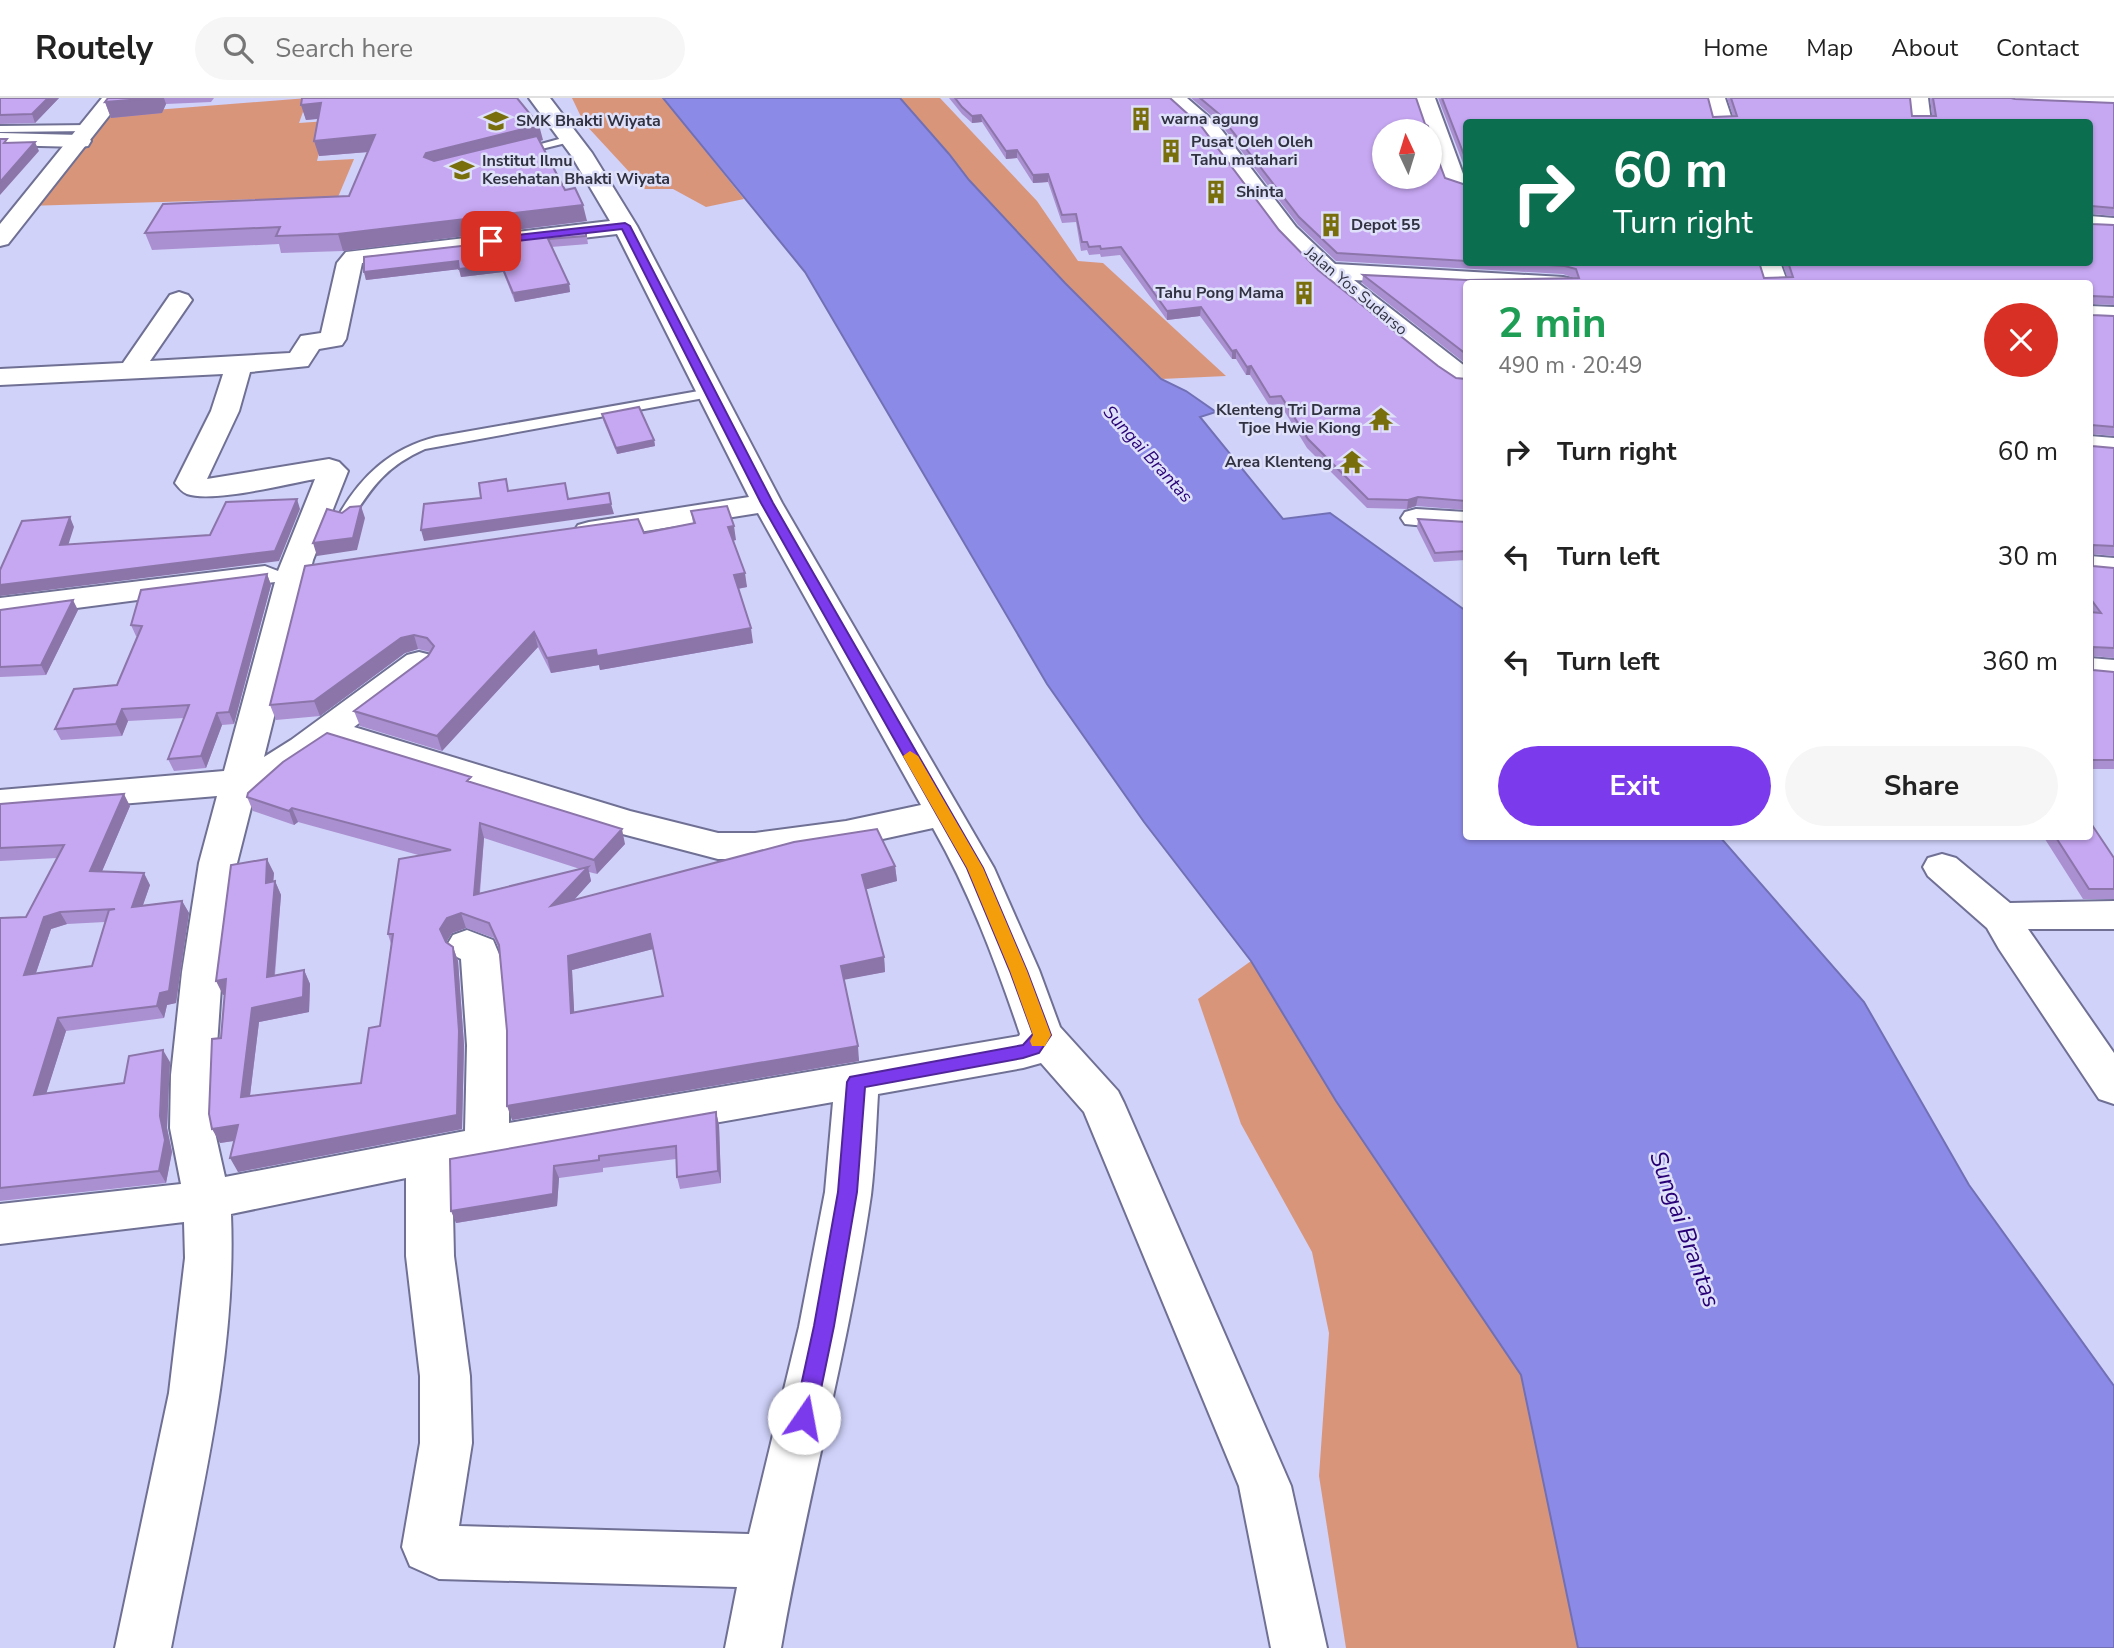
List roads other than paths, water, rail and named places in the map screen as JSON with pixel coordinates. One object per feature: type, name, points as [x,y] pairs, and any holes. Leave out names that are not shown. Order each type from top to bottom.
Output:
[{"type":"street","points":[[0,239],[113,98]]},
{"type":"street","points":[[539,98],[570,139],[625,226],[767,503],[975,868],[1019,971],[1042,1035],[1102,1103],[1265,1486],[1298,1648]]},
{"type":"street","name":"Jalan Yos Sudarso","points":[[1175,98],[1210,128],[1288,232],[1328,271],[1447,367],[1463,376]]},
{"type":"street","points":[[1425,98],[1453,178],[1463,183]]},
{"type":"street","points":[[1715,98],[1722,119]]},
{"type":"street","points":[[1918,98],[1921,119]]},
{"type":"street","points":[[2012,98],[2114,102]]},
{"type":"street","points":[[0,139],[85,135]]},
{"type":"street","points":[[2093,223],[2114,225]]},
{"type":"street","points":[[0,377],[299,360],[310,342],[333,339],[349,263],[355,257],[625,226]]},
{"type":"street","points":[[1328,271],[1491,280]]},
{"type":"street","points":[[132,369],[179,300]]},
{"type":"street","points":[[2093,314],[2114,315]]},
{"type":"street","points":[[237,365],[239,369],[225,411],[190,483],[195,487],[206,488],[332,468],[297,560],[309,570]]},
{"type":"street","points":[[2093,445],[2114,447]]},
{"type":"street","points":[[563,535],[767,503]]},
{"type":"street","points":[[1416,518],[1463,521]]},
{"type":"street","points":[[2093,565],[2114,567]]},
{"type":"street","points":[[0,608],[309,570]]},
{"type":"street","points":[[143,1648],[194,1393],[209,1258],[207,1200],[192,1128],[192,1076],[202,972],[216,877],[238,782],[309,570]]},
{"type":"street","points":[[0,802],[238,782],[279,764],[328,732],[419,662]]},
{"type":"street","points":[[2093,668],[2114,670]]},
{"type":"street","points":[[328,732],[624,822],[718,846],[755,846],[846,834],[943,813]]},
{"type":"street","points":[[1942,867],[2003,919],[2013,939],[2114,1087]]},
{"type":"street","points":[[2003,919],[2020,915],[2114,915]]},
{"type":"street","points":[[467,945],[479,950],[481,959],[488,1045],[487,1146]]},
{"type":"street","points":[[0,1224],[207,1200],[429,1156],[1023,1052],[1033,1049],[1042,1035]]},
{"type":"street","points":[[753,1648],[769,1560],[794,1464],[824,1326],[848,1192],[856,1082]]},
{"type":"street","points":[[429,1156],[430,1255],[444,1376],[446,1443],[429,1547],[439,1552],[769,1560]]},
{"type":"lane","points":[[0,129],[85,135]]},
{"type":"lane","points":[[503,156],[570,139]]},
{"type":"lane","points":[[345,518],[358,493],[376,473],[414,447],[710,393]]},
{"type":"water","name":"Sungai Brantas","points":[[663,98],[900,98],[969,180],[1065,283],[1161,379],[1186,391],[1216,412],[1200,417],[1283,519],[1330,513],[1463,609],[1463,840],[1723,840],[1864,1002],[1969,1185],[2114,1386],[2114,1648],[1578,1648],[1521,1375],[1336,1101],[1251,961],[1144,822],[1047,684],[805,272]]},
{"type":"place","name":"warna agung","points":[[1141,119]]},
{"type":"place","name":"SMK Bhakti Wiyata","points":[[496,121]]},
{"type":"place","name":"Pusat Oleh Oleh Tahu matahari","points":[[1171,151]]},
{"type":"place","name":"Institut Ilmu Kesehatan Bhakti Wiyata","points":[[462,170]]},
{"type":"place","name":"Shinta","points":[[1216,192]]},
{"type":"place","name":"Depot 55","points":[[1331,225]]},
{"type":"place","name":"Tahu Pong Mama","points":[[1304,293]]},
{"type":"place","name":"Klenteng Tri Darma Tjoe Hwie Kiong","points":[[1381,419]]},
{"type":"place","name":"Area Klenteng","points":[[1352,462]]}]
